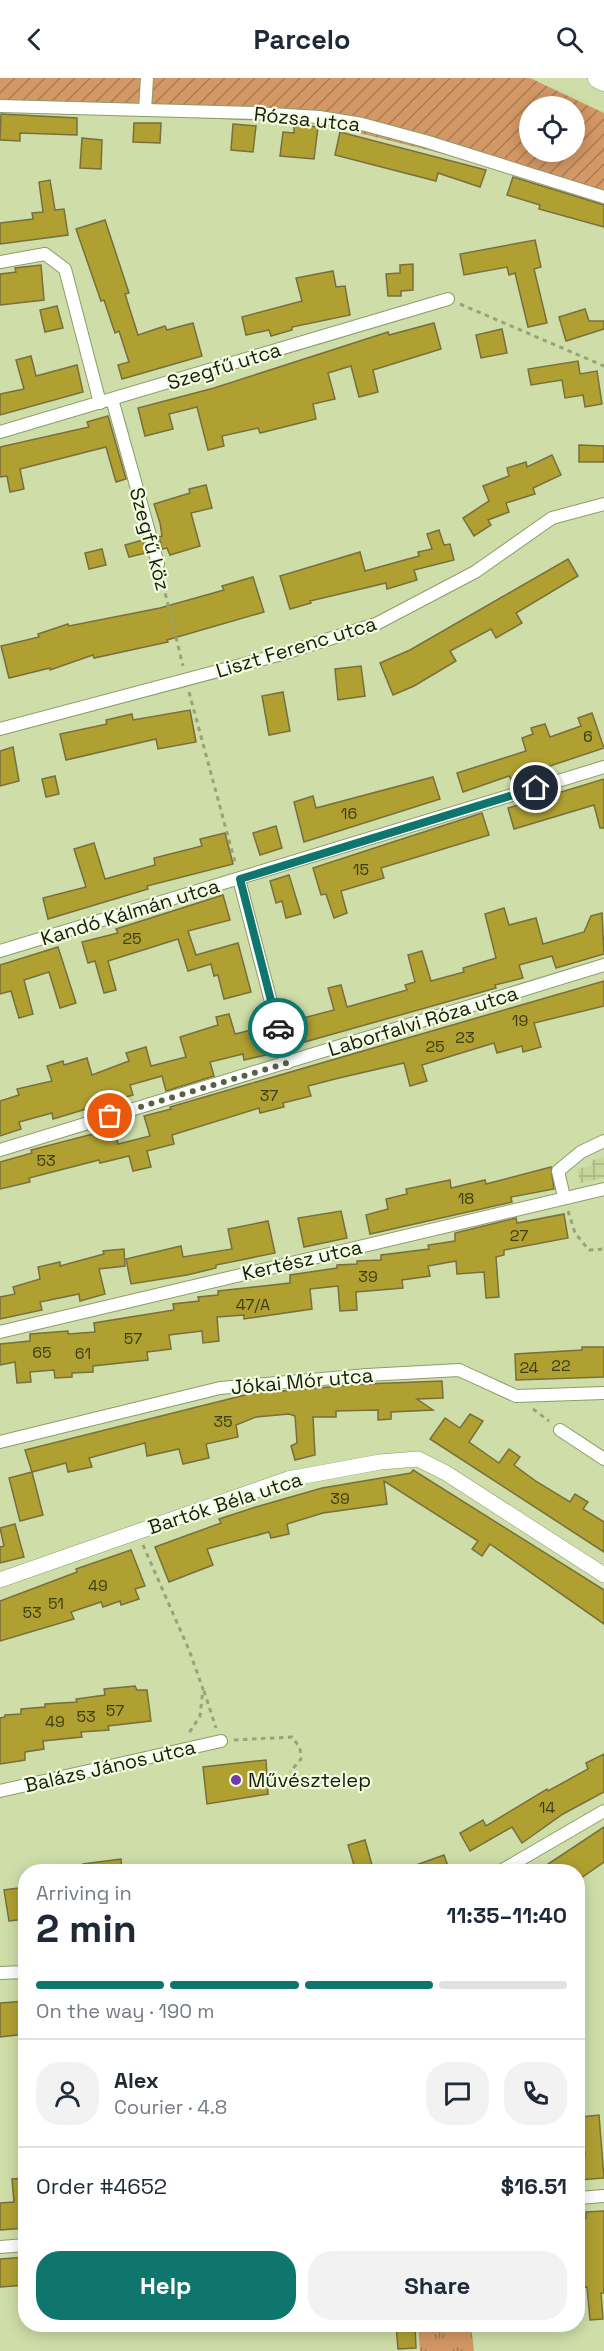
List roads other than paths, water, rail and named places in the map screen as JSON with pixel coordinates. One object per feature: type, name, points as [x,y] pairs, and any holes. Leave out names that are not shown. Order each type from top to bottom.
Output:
[{"type":"main road","points":[[598,78],[604,81]]},
{"type":"street","points":[[145,110],[147,78]]},
{"type":"street","name":"Rózsa utca","points":[[0,106],[255,112],[319,117],[362,124],[604,197]]},
{"type":"street","name":"Szegfű köz","points":[[0,262],[45,254],[65,269],[158,564]]},
{"type":"street","name":"Szegfű utca","points":[[0,432],[448,299]]},
{"type":"street","name":"Liszt Ferenc utca","points":[[0,729],[282,654],[376,624],[475,572],[552,518],[604,504]]},
{"type":"street","name":"Kandó Kálmán utca","points":[[0,951],[604,768]]},
{"type":"street","points":[[240,879],[287,1063]]},
{"type":"street","name":"Laborfalvi Róza utca","points":[[0,1150],[604,966]]},
{"type":"street","points":[[564,1197],[558,1171],[581,1152],[604,1142]]},
{"type":"street","name":"Kertész utca","points":[[0,1332],[604,1189]]},
{"type":"street","name":"Jókai Mór utca","points":[[0,1442],[220,1388],[344,1377],[459,1371],[516,1396],[604,1393]]},
{"type":"street","points":[[560,1430],[604,1459]]},
{"type":"street","name":"Bartók Béla utca","points":[[0,1580],[288,1479],[380,1462],[417,1460],[446,1473],[604,1575]]},
{"type":"street","name":"Balázs János utca","points":[[0,1791],[221,1741]]},
{"type":"street","points":[[513,1864],[604,1811]]},
{"type":"street","points":[[0,1973],[18,1972]]},
{"type":"street","points":[[585,2197],[604,2196]]},
{"type":"street","points":[[0,2247],[18,2246]]},
{"type":"place","name":"Művésztelep","points":[[236,1780]]}]
